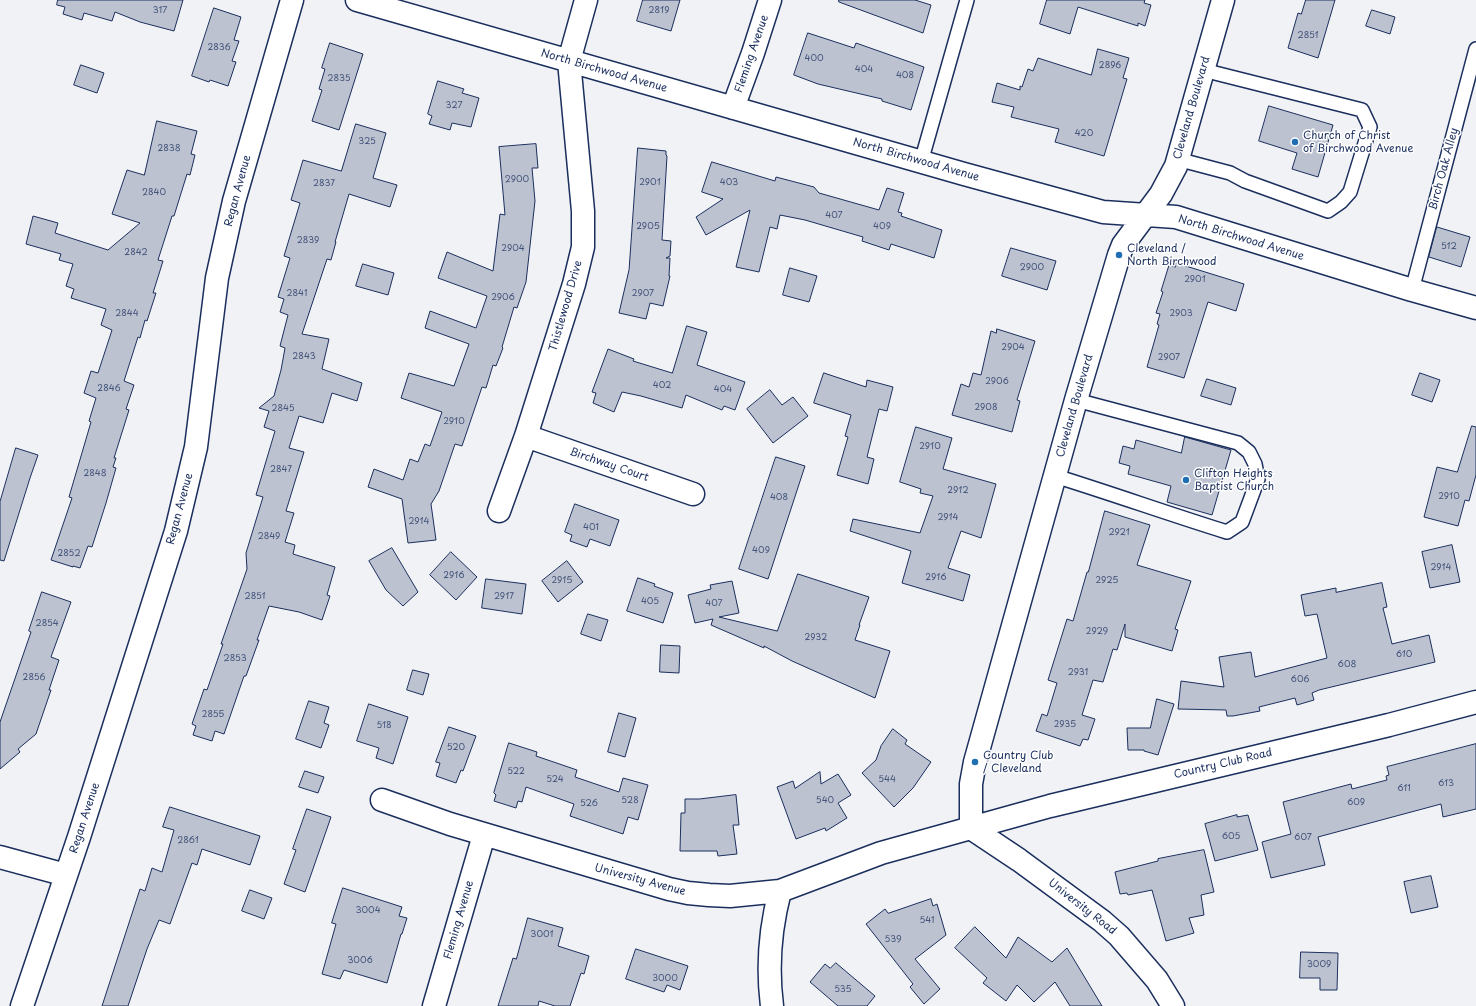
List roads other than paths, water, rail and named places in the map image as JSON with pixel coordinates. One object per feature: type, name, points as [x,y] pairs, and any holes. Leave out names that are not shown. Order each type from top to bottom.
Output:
[{"type":"street","name":"Regan Avenue","points":[[22,1006],[66,876],[176,531],[196,447],[217,278],[234,201],[292,0]]},
{"type":"street","name":"North Birchwood Avenue","points":[[357,0],[921,162],[1103,212],[1176,217],[1412,290],[1476,308]]},
{"type":"street","name":"Thistlewood Drive","points":[[499,511],[526,436],[574,284],[582,247],[583,211],[569,61],[586,0]]},
{"type":"street","name":"Fleming Avenue","points":[[733,108],[770,0]]},
{"type":"street","name":"Cleveland Boulevard","points":[[971,828],[971,784],[974,762],[1076,400],[1123,244],[1161,194],[1176,166],[1223,0]]},
{"type":"street","name":"Birchway Court","points":[[526,436],[693,494]]},
{"type":"street","name":"Country Club Road","points":[[971,828],[1050,806],[1382,727],[1476,702]]},
{"type":"street","name":"University Avenue","points":[[382,800],[484,835],[669,889],[688,893],[730,896],[780,891],[882,853],[971,828]]},
{"type":"street","name":"University Road","points":[[971,828],[1019,860],[1102,921],[1119,936],[1157,980],[1173,1006]]},
{"type":"street","name":"Fleming Avenue","points":[[434,1006],[484,835]]},
{"type":"street","points":[[0,857],[66,876]]},
{"type":"street","points":[[772,1006],[769,958],[774,914],[780,891]]},
{"type":"lane","points":[[921,162],[967,0]]},
{"type":"lane","name":"Birch Oak Alley","points":[[1412,290],[1476,49]]},
{"type":"lane","points":[[1177,159],[1230,172],[1246,181],[1328,211],[1341,202],[1350,192],[1370,127],[1362,110],[1203,70]]},
{"type":"lane","points":[[1055,476],[1227,532],[1242,522],[1258,479],[1255,464],[1249,452],[1238,442],[1076,400]]},
{"type":"place","name":"Church of Christ of Birchwood Avenue","points":[[1295,142]]},
{"type":"place","name":"Cleveland / North Birchwood","points":[[1119,255]]},
{"type":"place","name":"Clifton Heights Baptist Church","points":[[1186,480]]},
{"type":"place","name":"Country Club / Cleveland","points":[[975,762]]}]
